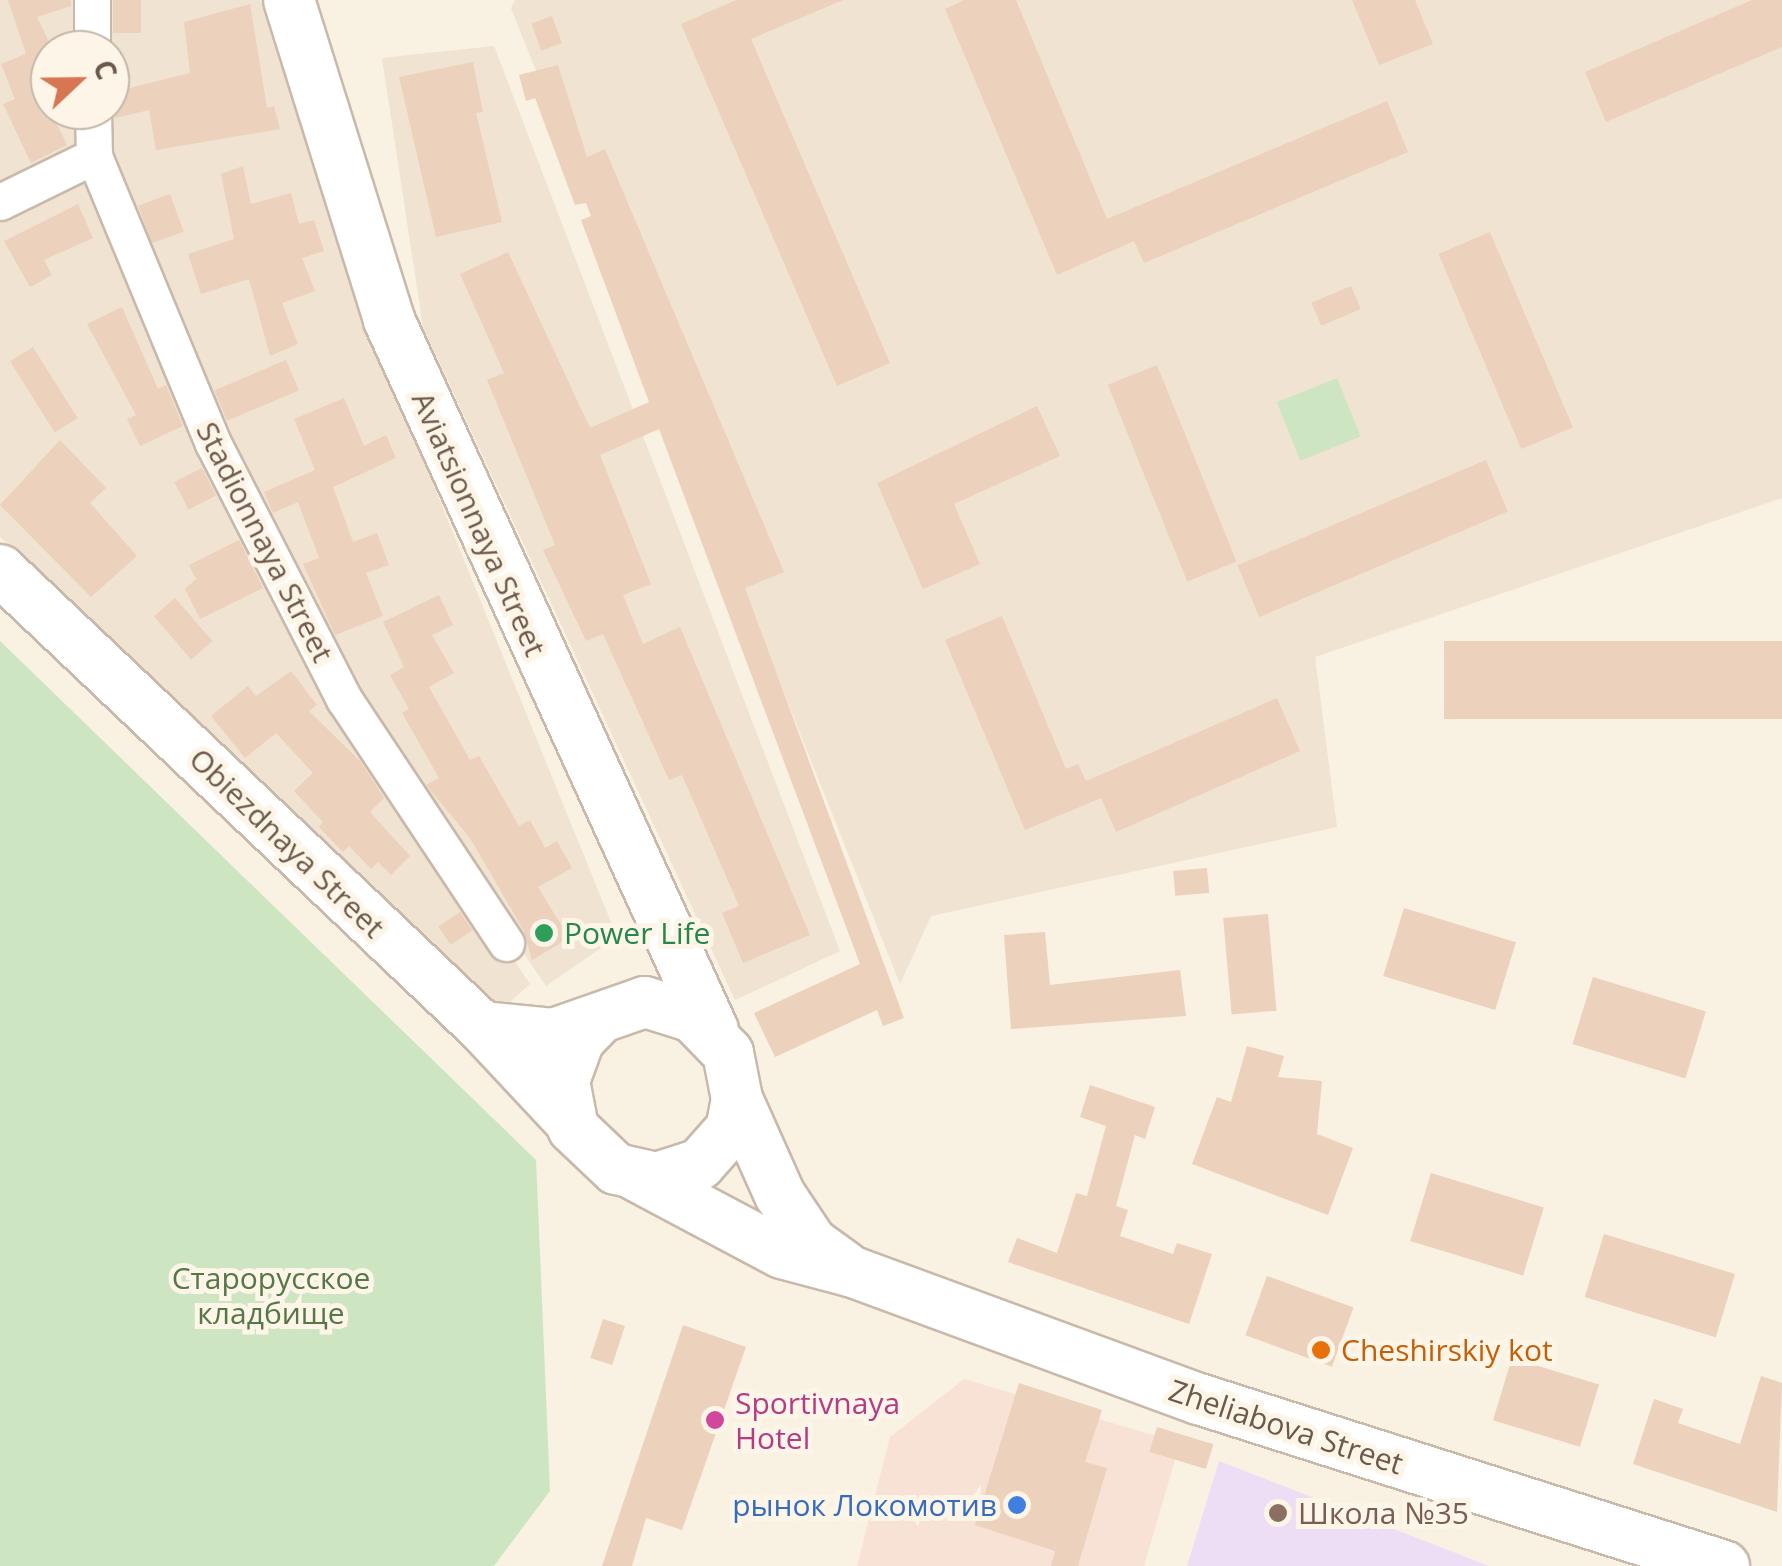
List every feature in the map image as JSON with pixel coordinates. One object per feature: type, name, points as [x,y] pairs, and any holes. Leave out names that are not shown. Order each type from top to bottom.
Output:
[{"type":"main road","name":"Aviatsionnaya Street","points":[[289,0],[389,320],[713,1030]]},
{"type":"main road","name":"Obiezdnaya Street","points":[[0,570],[482,1027],[569,1120]]},
{"type":"main road","points":[[663,925],[654,963],[570,1062],[564,1080],[569,1120],[601,1162],[635,1175],[782,1253],[854,1272]]},
{"type":"main road","points":[[482,1027],[553,1034],[612,1012],[667,1004],[713,1030],[728,1053],[737,1099],[780,1196],[812,1243],[854,1272]]},
{"type":"main road","points":[[635,1175],[656,1178],[700,1164],[730,1129],[737,1099]]},
{"type":"main road","name":"Zheliabova Street","points":[[854,1272],[1199,1399],[1724,1566]]},
{"type":"street","points":[[92,0],[92,30]]},
{"type":"street","name":"Stadionnaya Street","points":[[94,130],[94,156],[214,443],[344,699],[506,943]]},
{"type":"street","points":[[0,202],[94,156]]},
{"type":"shaded area","points":[[0,0],[76,0],[78,30],[30,30],[30,130],[87,130],[89,153],[0,194]]},
{"type":"shaded area","points":[[100,0],[260,0],[369,326],[617,937],[546,986],[348,696],[138,256],[101,149],[105,130],[130,130],[130,30],[101,30]]},
{"type":"shaded area","points":[[515,0],[1782,0],[1782,498],[1315,657],[1337,827],[931,916],[900,984],[511,8]]},
{"type":"shaded area","points":[[494,46],[840,951],[735,1000],[423,327],[382,58]]},
{"type":"shaded area","points":[[85,175],[338,700],[530,984],[501,1010],[0,537],[0,217]]},
{"type":"shaded area","name":"рынок Локомотив","points":[[964,1379],[1180,1443],[1144,1566],[857,1566],[890,1437]]},
{"type":"shaded area","name":"Школа №35","points":[[1219,1461],[1489,1566],[1187,1566]]},
{"type":"green space","points":[[1337,378],[1361,436],[1300,461],[1277,402]]},
{"type":"green space","name":"Старорусское кладбище","points":[[0,641],[536,1160],[550,1491],[494,1566],[0,1566]]},
{"type":"building","points":[[8,0],[71,0],[71,6],[37,17],[43,30],[30,30],[30,130],[60,130],[67,145],[31,163],[3,104],[15,99],[1,64],[26,54]]},
{"type":"building","points":[[113,0],[141,0],[141,33],[113,30]]},
{"type":"building","points":[[736,0],[843,0],[751,39],[890,363],[837,386],[681,24]]},
{"type":"building","points":[[964,0],[1016,0],[1107,219],[1387,101],[1408,152],[1144,263],[1134,241],[1057,275],[945,9]]},
{"type":"building","points":[[1352,0],[1415,0],[1433,44],[1379,65]]},
{"type":"building","points":[[1752,0],[1782,0],[1782,47],[1606,122],[1585,72]]},
{"type":"building","points":[[250,4],[267,108],[274,106],[280,129],[156,150],[149,110],[130,114],[130,88],[190,73],[184,22]]},
{"type":"building","points":[[552,16],[562,43],[541,51],[531,24]]},
{"type":"building","points":[[473,62],[483,112],[476,113],[502,222],[436,237],[399,77]]},
{"type":"building","points":[[558,65],[587,157],[605,149],[784,572],[745,588],[904,1018],[883,1026],[877,1010],[775,1057],[754,1013],[860,964],[659,429],[600,455],[651,584],[623,595],[643,644],[680,627],[810,935],[743,963],[722,913],[739,906],[682,775],[669,780],[603,634],[586,641],[543,550],[555,545],[487,380],[504,373],[460,274],[508,252],[590,428],[649,402],[581,220],[591,216],[586,203],[575,205],[535,98],[526,101],[519,75]]},
{"type":"building","points":[[243,166],[251,204],[291,193],[299,224],[314,220],[324,251],[302,258],[315,291],[282,303],[298,344],[270,356],[249,279],[201,294],[188,254],[234,239],[221,174]]},
{"type":"building","points":[[170,194],[184,232],[152,243],[138,206]]},
{"type":"building","points":[[78,204],[93,238],[44,260],[52,275],[30,287],[4,241]]},
{"type":"building","points":[[1490,232],[1573,427],[1521,449],[1438,254]]},
{"type":"building","points":[[1351,286],[1361,309],[1321,326],[1311,303]]},
{"type":"building","points":[[122,307],[158,389],[166,385],[183,426],[140,446],[127,419],[136,415],[87,324]]},
{"type":"building","points":[[33,347],[78,418],[55,433],[10,361]]},
{"type":"building","points":[[286,360],[299,390],[227,421],[214,390]]},
{"type":"building","points":[[1157,365],[1236,562],[1187,581],[1108,385]]},
{"type":"building","points":[[344,398],[364,446],[386,435],[396,458],[333,487],[353,542],[377,533],[389,565],[366,573],[383,616],[335,635],[303,564],[319,558],[298,502],[273,513],[264,492],[315,470],[294,419]]},
{"type":"building","points":[[1037,406],[1060,456],[954,504],[980,564],[923,589],[877,483]]},
{"type":"building","points":[[60,440],[106,488],[90,503],[137,556],[91,597],[0,505]]},
{"type":"building","points":[[1486,460],[1508,512],[1259,617],[1237,565]]},
{"type":"building","points":[[202,468],[216,496],[188,510],[174,482]]},
{"type":"building","points":[[239,540],[263,588],[200,619],[185,589],[196,579],[189,565]]},
{"type":"building","points":[[439,595],[453,625],[432,635],[454,673],[429,687],[470,760],[479,756],[519,826],[530,820],[545,848],[557,841],[572,868],[538,887],[569,938],[532,960],[524,931],[470,838],[426,785],[439,778],[402,713],[409,709],[390,675],[404,667],[383,622]]},
{"type":"building","points":[[175,598],[212,641],[191,659],[154,616]]},
{"type":"building","points":[[1002,616],[1066,769],[1078,764],[1086,781],[1277,698],[1300,751],[1116,832],[1101,798],[1025,830],[945,640]]},
{"type":"building","points":[[1444,641],[1782,641],[1782,719],[1444,719]]},
{"type":"building","points":[[291,671],[317,705],[309,711],[360,761],[384,798],[370,812],[410,856],[391,875],[378,862],[371,869],[349,846],[343,852],[319,827],[323,822],[294,791],[313,773],[276,733],[245,758],[211,716],[248,686],[256,696]]},
{"type":"building","points":[[1207,868],[1209,893],[1175,896],[1173,871]]},
{"type":"building","points":[[1404,908],[1516,942],[1495,1010],[1383,976]]},
{"type":"building","points":[[460,912],[472,930],[451,945],[438,927]]},
{"type":"building","points":[[1268,914],[1276,1011],[1232,1015],[1223,918]]},
{"type":"building","points":[[1045,932],[1050,985],[1180,970],[1186,1016],[1011,1029],[1004,935]]},
{"type":"building","points":[[1593,977],[1706,1011],[1685,1078],[1573,1044]]},
{"type":"building","points":[[1247,1046],[1284,1056],[1278,1077],[1322,1081],[1317,1134],[1353,1148],[1328,1215],[1192,1164],[1217,1097],[1231,1102]]},
{"type":"building","points":[[1090,1085],[1155,1107],[1145,1139],[1135,1135],[1116,1206],[1128,1210],[1120,1236],[1173,1254],[1177,1243],[1212,1254],[1189,1324],[1008,1262],[1017,1238],[1057,1253],[1076,1193],[1087,1196],[1106,1126],[1080,1117]]},
{"type":"building","points":[[1431,1173],[1544,1207],[1523,1275],[1410,1241]]},
{"type":"building","points":[[1604,1234],[1735,1274],[1716,1337],[1585,1297]]},
{"type":"building","points":[[1267,1276],[1353,1307],[1332,1367],[1245,1335]]},
{"type":"building","points":[[603,1319],[625,1326],[612,1365],[590,1358]]},
{"type":"building","points":[[683,1325],[746,1347],[682,1530],[646,1518],[632,1566],[602,1566]]},
{"type":"building","points":[[1512,1358],[1599,1385],[1580,1447],[1493,1420]]},
{"type":"building","points":[[1761,1376],[1782,1383],[1777,1512],[1633,1464],[1654,1399],[1683,1409],[1678,1423],[1740,1444]]},
{"type":"building","points":[[1019,1383],[1102,1410],[1085,1462],[1107,1468],[1078,1566],[1051,1566],[1055,1551],[975,1525]]},
{"type":"building","points":[[1157,1427],[1213,1444],[1206,1469],[1149,1452]]},
{"type":"place","name":"Power Life","points":[[544,933]]},
{"type":"place","name":"Cheshirskiy kot","points":[[1321,1350]]},
{"type":"place","name":"Sportivnaya Hotel","points":[[715,1420]]},
{"type":"place","name":"рынок Локомотив","points":[[1017,1505]]},
{"type":"place","name":"Школа №35","points":[[1278,1513]]}]
